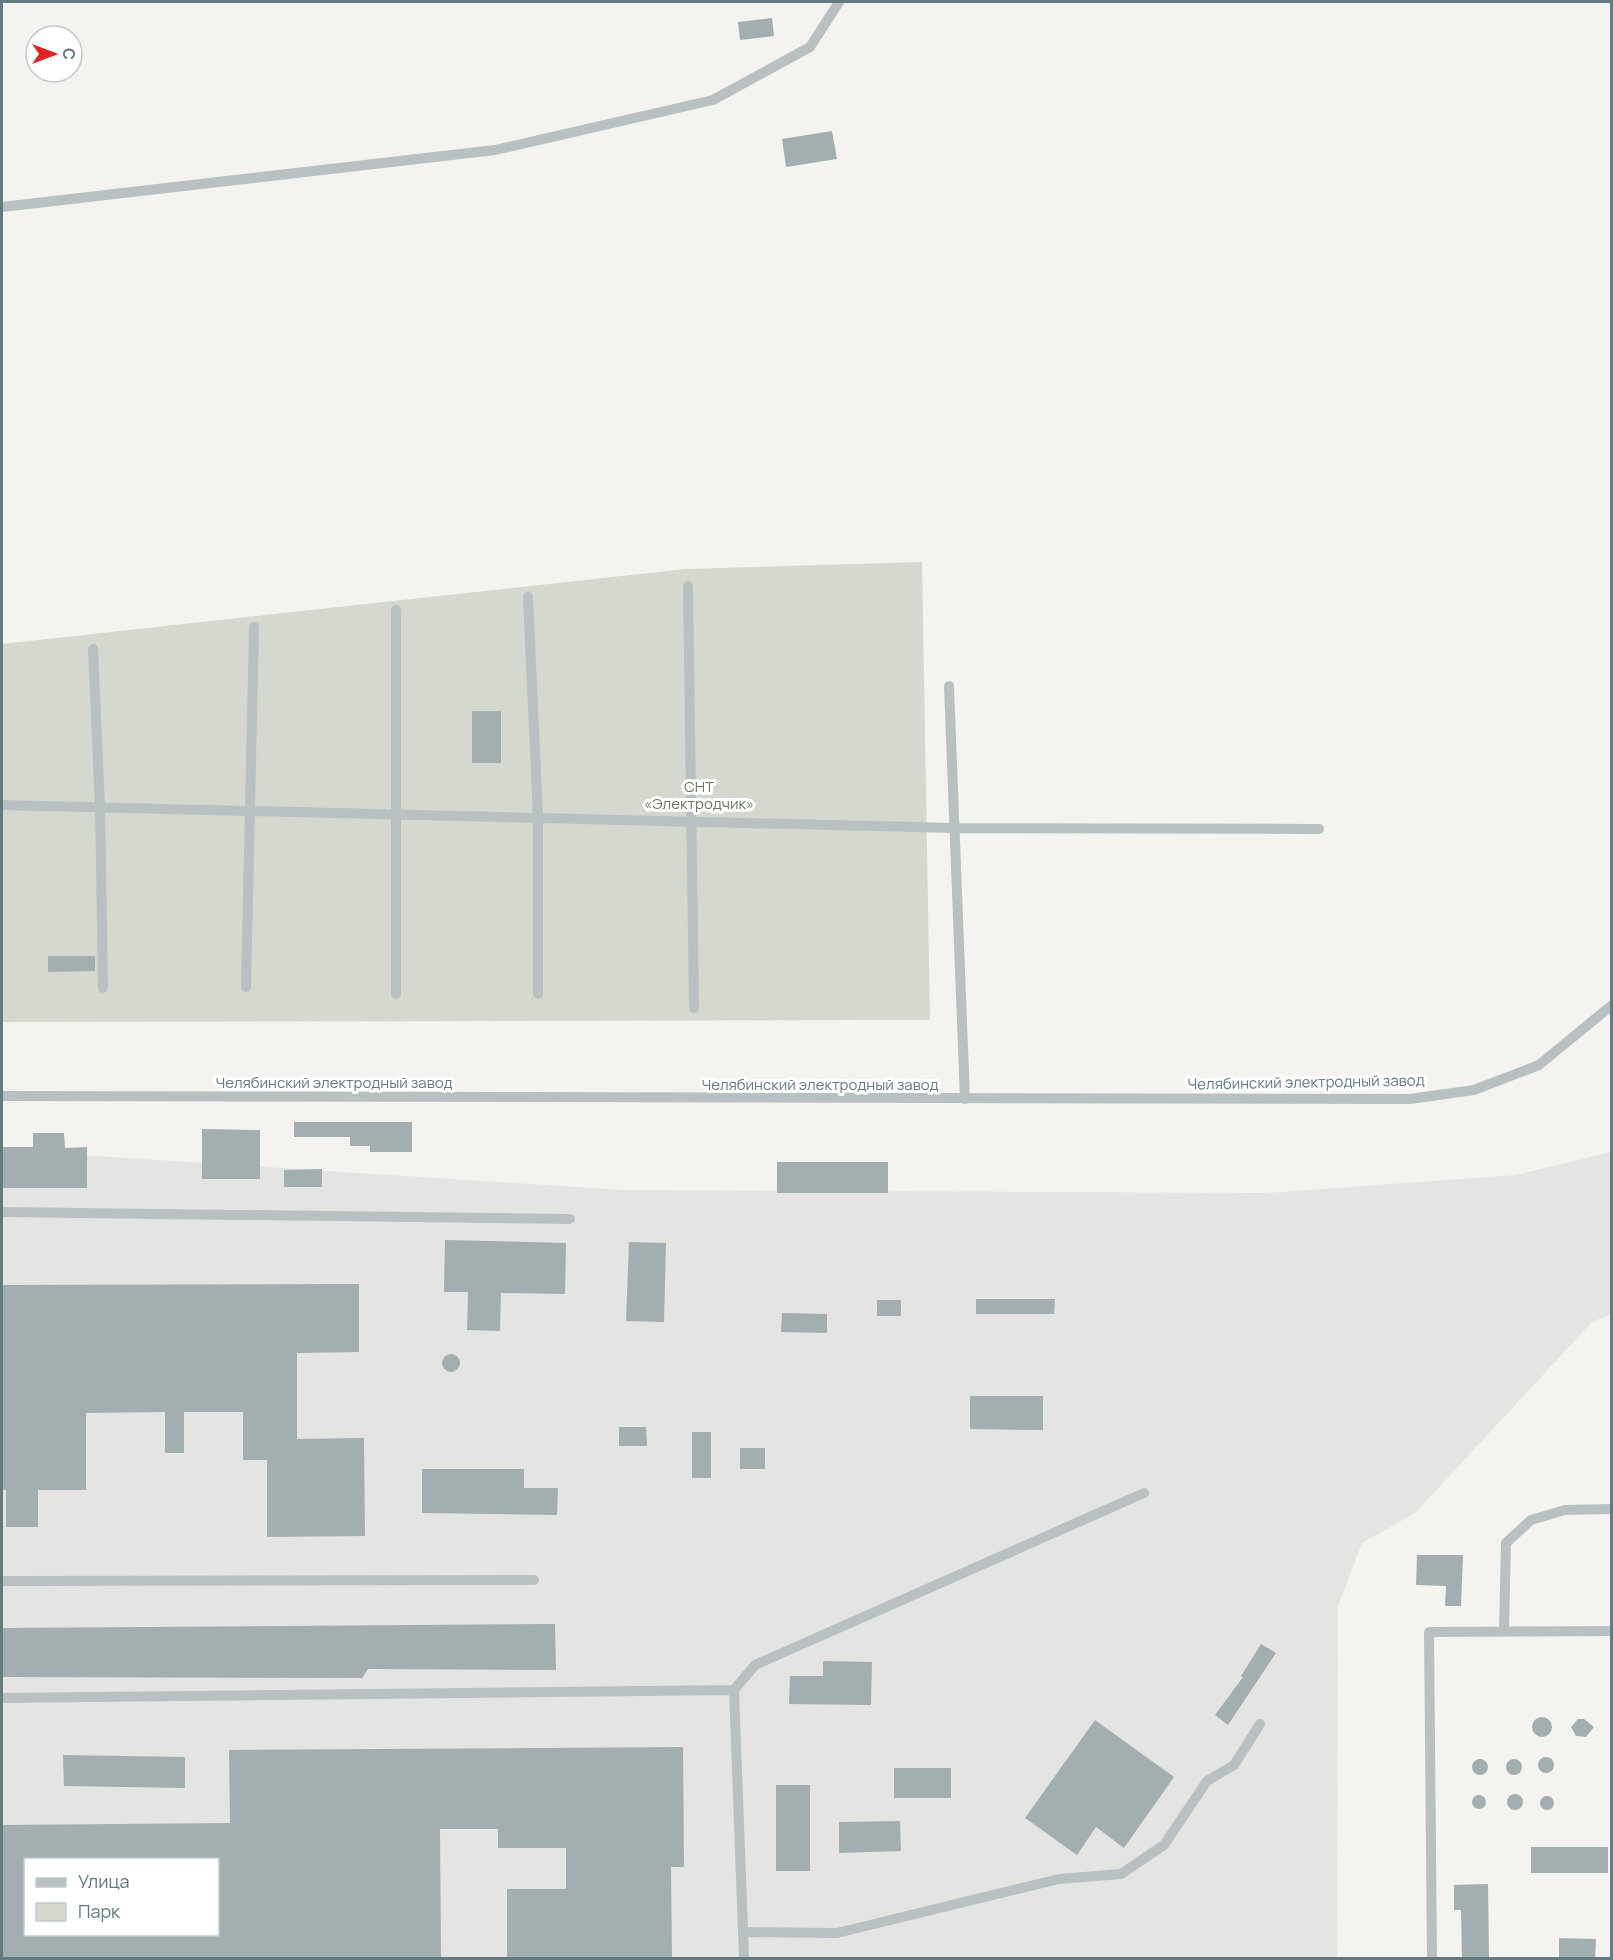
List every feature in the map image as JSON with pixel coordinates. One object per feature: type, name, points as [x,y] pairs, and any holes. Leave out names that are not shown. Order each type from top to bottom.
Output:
[{"type":"street","points":[[2,207],[495,150],[713,100],[810,47],[839,2]]},
{"type":"street","points":[[688,586],[694,1008]]},
{"type":"street","points":[[528,597],[538,817],[538,994]]},
{"type":"street","points":[[396,610],[398,816],[396,994]]},
{"type":"street","points":[[246,987],[254,627]]},
{"type":"street","points":[[93,649],[100,806],[103,988]]},
{"type":"street","points":[[949,686],[965,1099]]},
{"type":"street","points":[[2,805],[954,828],[1319,829]]},
{"type":"street","name":"Челябинский электродный завод","points":[[2,1096],[1410,1099],[1474,1090],[1539,1065],[1611,1005]]},
{"type":"street","points":[[2,1212],[570,1219]]},
{"type":"street","points":[[744,1959],[745,1932],[735,1690],[755,1665],[1144,1493]]},
{"type":"street","points":[[1504,1631],[1506,1543],[1531,1520],[1565,1510],[1611,1509]]},
{"type":"street","points":[[2,1581],[534,1580]]},
{"type":"street","points":[[1432,1959],[1429,1632],[1611,1630]]},
{"type":"street","points":[[2,1698],[735,1690]]},
{"type":"street","points":[[745,1932],[837,1933],[1059,1879],[1121,1874],[1164,1845],[1207,1781],[1234,1765],[1260,1724]]},
{"type":"shaded area","points":[[2,1150],[623,1190],[1265,1193],[1516,1175],[1611,1152],[1611,1314],[1592,1322],[1415,1513],[1362,1543],[1338,1606],[1337,1958],[2,1958]]},
{"type":"green space","name":"СНТ «Электродчик»","points":[[922,562],[930,1020],[2,1022],[2,644],[685,569]]},
{"type":"building","points":[[772,18],[774,36],[740,40],[738,22]]},
{"type":"building","points":[[832,131],[837,159],[786,167],[782,139]]},
{"type":"building","points":[[472,711],[501,711],[501,763],[472,763]]},
{"type":"building","points":[[48,956],[95,956],[95,971],[48,972]]},
{"type":"building","points":[[294,1122],[412,1122],[412,1152],[370,1152],[370,1146],[350,1146],[350,1137],[294,1137]]},
{"type":"building","points":[[202,1129],[260,1130],[260,1179],[202,1179]]},
{"type":"building","points":[[33,1133],[64,1133],[65,1148],[87,1147],[87,1188],[2,1188],[2,1147],[33,1147]]},
{"type":"building","points":[[777,1162],[888,1162],[888,1193],[777,1193]]},
{"type":"building","points":[[322,1169],[322,1187],[284,1187],[284,1170]]},
{"type":"building","points":[[445,1240],[566,1243],[565,1294],[501,1293],[500,1331],[467,1330],[468,1292],[444,1292]]},
{"type":"building","points":[[629,1242],[666,1243],[664,1322],[626,1321]]},
{"type":"building","points":[[359,1284],[359,1352],[297,1353],[297,1439],[364,1438],[365,1536],[267,1537],[267,1460],[243,1460],[243,1412],[184,1412],[184,1453],[165,1453],[165,1412],[86,1413],[86,1490],[38,1490],[38,1527],[6,1527],[6,1490],[2,1490],[2,1285]]},
{"type":"building","points":[[976,1299],[1055,1299],[1054,1314],[976,1314]]},
{"type":"building","points":[[877,1300],[901,1300],[901,1316],[877,1316]]},
{"type":"building","points":[[782,1313],[827,1314],[827,1333],[781,1332]]},
{"type":"building","points":[[451,1354],[457,1357],[460,1363],[457,1369],[451,1372],[445,1369],[442,1363],[445,1357]]},
{"type":"building","points":[[970,1396],[1043,1396],[1043,1430],[970,1429]]},
{"type":"building","points":[[619,1427],[646,1427],[647,1446],[619,1446]]},
{"type":"building","points":[[692,1432],[711,1432],[711,1478],[692,1478]]},
{"type":"building","points":[[740,1448],[765,1448],[765,1469],[740,1469]]},
{"type":"building","points":[[422,1469],[524,1469],[524,1488],[558,1488],[557,1515],[422,1513]]},
{"type":"building","points":[[1417,1555],[1463,1555],[1461,1606],[1445,1606],[1446,1586],[1416,1585]]},
{"type":"building","points":[[555,1624],[556,1670],[368,1669],[362,1678],[2,1677],[2,1628]]},
{"type":"building","points":[[1261,1644],[1276,1653],[1228,1725],[1215,1715],[1243,1677],[1241,1676]]},
{"type":"building","points":[[823,1661],[872,1662],[871,1705],[789,1704],[790,1676],[823,1676]]},
{"type":"building","points":[[1542,1717],[1549,1720],[1552,1727],[1549,1734],[1542,1737],[1535,1734],[1532,1727],[1535,1720]]},
{"type":"building","points":[[1578,1719],[1584,1719],[1594,1727],[1586,1737],[1576,1736],[1571,1727]]},
{"type":"building","points":[[1095,1720],[1174,1777],[1124,1848],[1096,1827],[1077,1855],[1025,1818]]},
{"type":"building","points":[[683,1747],[684,1867],[671,1867],[672,1959],[507,1959],[507,1889],[566,1889],[566,1848],[498,1848],[498,1829],[440,1829],[441,1959],[2,1959],[2,1825],[230,1823],[229,1750]]},
{"type":"building","points":[[63,1755],[185,1757],[185,1788],[64,1786]]},
{"type":"building","points":[[1546,1757],[1554,1765],[1546,1773],[1538,1765]]},
{"type":"building","points":[[1480,1759],[1488,1767],[1480,1775],[1472,1767]]},
{"type":"building","points":[[1514,1759],[1522,1767],[1514,1775],[1506,1767]]},
{"type":"building","points":[[894,1768],[951,1768],[951,1798],[894,1798]]},
{"type":"building","points":[[776,1785],[810,1785],[810,1871],[776,1871]]},
{"type":"building","points":[[1515,1794],[1523,1802],[1515,1810],[1507,1802]]},
{"type":"building","points":[[1476,1795],[1482,1795],[1486,1802],[1482,1809],[1476,1809],[1472,1805],[1472,1799]]},
{"type":"building","points":[[1544,1796],[1550,1796],[1554,1803],[1550,1810],[1544,1810],[1540,1806],[1540,1800]]},
{"type":"building","points":[[900,1821],[901,1851],[839,1853],[839,1822]]},
{"type":"building","points":[[1531,1847],[1608,1847],[1608,1873],[1531,1873]]},
{"type":"building","points":[[1488,1884],[1489,1959],[1462,1959],[1461,1910],[1454,1910],[1454,1885]]},
{"type":"building","points":[[1559,1938],[1596,1939],[1595,1959],[1559,1959]]}]
